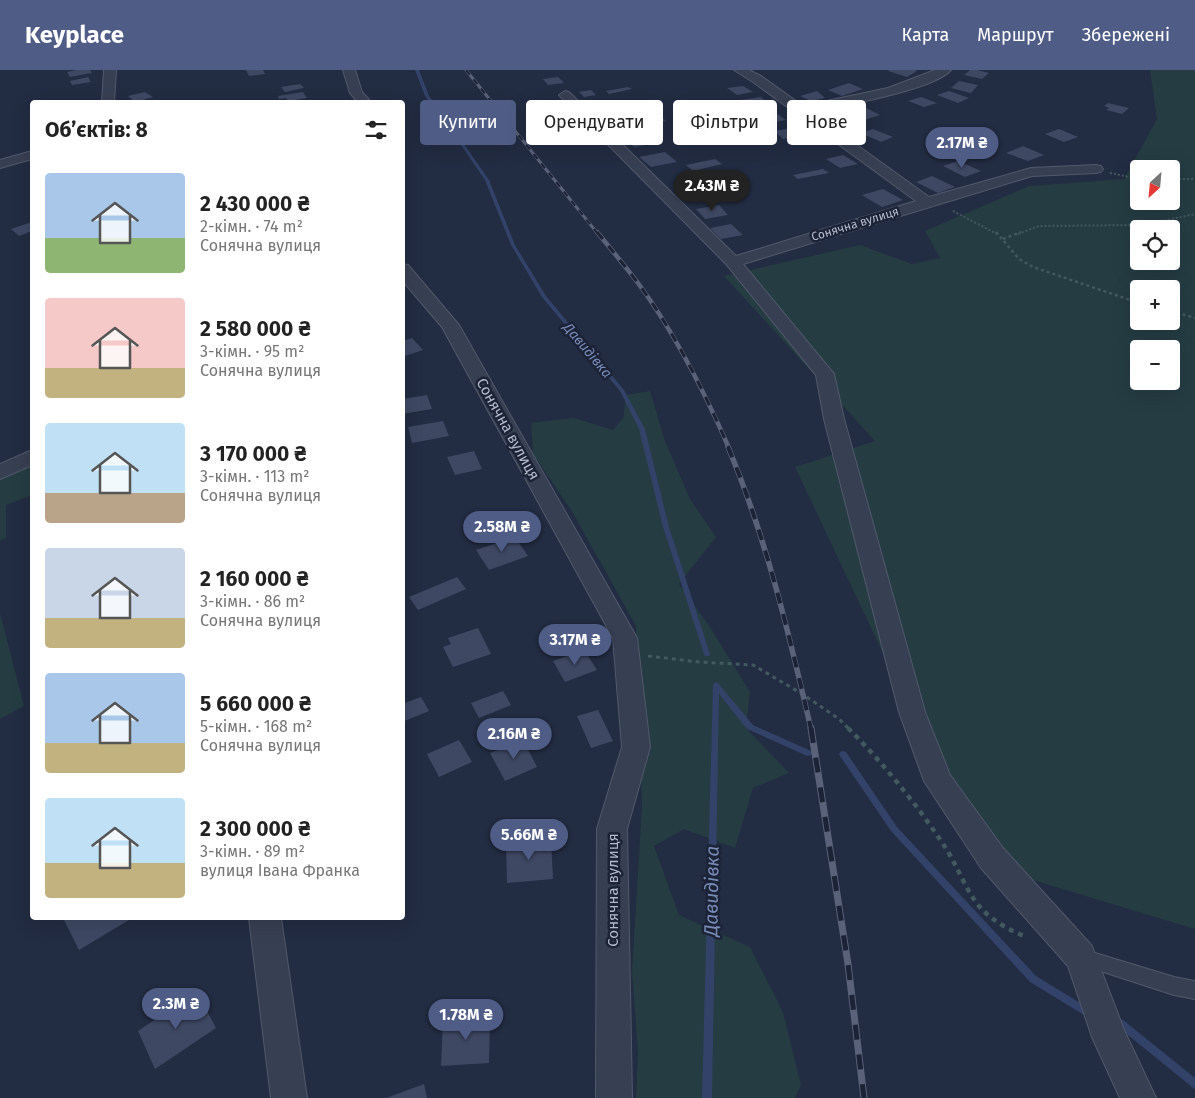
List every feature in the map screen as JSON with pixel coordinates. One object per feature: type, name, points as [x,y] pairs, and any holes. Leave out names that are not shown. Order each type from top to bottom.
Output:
[{"type":"street","points":[[108,100],[110,70]]},
{"type":"street","points":[[348,70],[356,93],[364,100]]},
{"type":"street","name":"Сонячна вулиця","points":[[740,70],[757,79],[787,102]]},
{"type":"street","points":[[846,100],[926,80],[945,70]]},
{"type":"street","points":[[565,94],[733,262],[825,374],[834,418],[912,712],[938,780],[992,858],[1081,957],[1109,1037],[1138,1098]]},
{"type":"street","name":"Сонячна вулиця","points":[[847,145],[927,202]]},
{"type":"street","points":[[0,164],[30,156]]},
{"type":"street","points":[[927,202],[1031,172],[1096,170]]},
{"type":"street","name":"Сонячна вулиця","points":[[733,262],[927,202]]},
{"type":"street","name":"Сонячна вулиця","points":[[405,272],[450,325],[625,638],[636,747],[612,829],[614,1098]]},
{"type":"street","points":[[0,472],[30,458]]},
{"type":"street","points":[[265,920],[289,1098]]},
{"type":"lane","points":[[1081,957],[1174,986],[1195,990]]},
{"type":"path","points":[[1096,170],[1130,178]]},
{"type":"path","points":[[1180,179],[1195,179]]},
{"type":"path","points":[[927,202],[956,212],[995,231],[1020,259],[1033,268],[1130,300]]},
{"type":"path","points":[[1002,239],[1040,226],[1144,225],[1195,214]]},
{"type":"path","points":[[1180,314],[1195,318]]},
{"type":"path","points":[[627,653],[699,662],[753,665],[804,695],[839,719],[866,746],[915,806],[947,850],[979,906],[1011,931],[1029,938]]},
{"type":"shaded area","points":[[1150,70],[1195,70],[1195,929],[983,865],[795,467],[875,441],[724,276],[860,245],[912,264],[940,258],[925,231],[1029,186],[1124,179],[1130,168],[1130,210],[1180,210],[1180,160],[1134,160],[1157,119]]},
{"type":"shaded area","points":[[650,391],[665,441],[690,499],[716,537],[679,584],[710,627],[750,692],[746,728],[789,773],[753,788],[735,848],[684,829],[654,846],[679,915],[750,947],[783,1012],[801,1085],[795,1098],[636,1098],[638,1052],[632,971],[642,806],[636,626],[573,513],[533,454],[531,423],[574,418],[613,430],[624,417],[625,395]]},
{"type":"shaded area","points":[[30,464],[30,496],[6,505],[6,538],[0,541],[0,478]]},
{"type":"shaded area","points":[[0,613],[24,706],[0,719]]},
{"type":"building","points":[[90,70],[92,73],[70,77],[67,72]]},
{"type":"building","points":[[246,70],[263,70],[265,74],[249,76]]},
{"type":"building","points":[[970,70],[989,73],[982,79],[964,75]]},
{"type":"building","points":[[888,71],[917,71],[907,77]]},
{"type":"building","points":[[88,77],[91,82],[72,85],[70,81]]},
{"type":"building","points":[[558,77],[564,83],[548,85],[543,79]]},
{"type":"building","points":[[959,81],[978,85],[971,93],[951,88]]},
{"type":"building","points":[[849,83],[863,89],[842,96],[828,90]]},
{"type":"building","points":[[300,84],[304,88],[285,92],[281,87]]},
{"type":"building","points":[[743,86],[753,92],[737,95],[727,88]]},
{"type":"building","points":[[628,87],[632,89],[609,94],[606,91]]},
{"type":"building","points":[[591,90],[596,95],[584,97],[579,92]]},
{"type":"building","points":[[817,91],[825,98],[809,100],[800,96]]},
{"type":"building","points":[[949,91],[969,98],[958,103],[937,95]]},
{"type":"building","points":[[145,92],[153,97],[133,100],[128,96]]},
{"type":"building","points":[[303,92],[307,98],[287,100],[286,98],[279,99],[278,96]]},
{"type":"building","points":[[761,97],[764,100],[740,100]]},
{"type":"building","points":[[921,97],[937,103],[924,107],[908,101]]},
{"type":"building","points":[[1108,103],[1129,108],[1122,114],[1106,110],[1109,108],[1104,106]]},
{"type":"building","points":[[866,108],[880,115],[866,119]]},
{"type":"building","points":[[777,114],[786,120],[777,122]]},
{"type":"building","points":[[787,129],[787,138],[783,139],[777,134],[777,130]]},
{"type":"building","points":[[873,129],[893,137],[881,142],[866,135],[866,131]]},
{"type":"building","points":[[1059,129],[1078,137],[1064,142],[1045,134]]},
{"type":"building","points":[[1023,146],[1044,155],[1028,161],[1006,153]]},
{"type":"building","points":[[665,152],[677,162],[651,167],[639,157]]},
{"type":"building","points":[[843,155],[858,164],[840,168],[826,159]]},
{"type":"building","points":[[715,159],[722,164],[693,171],[686,165]]},
{"type":"building","points":[[958,161],[981,171],[965,177],[943,166]]},
{"type":"building","points":[[823,169],[829,173],[798,179],[793,175]]},
{"type":"building","points":[[932,176],[955,187],[938,193],[916,182]]},
{"type":"building","points":[[694,185],[702,192],[683,195],[675,188]]},
{"type":"building","points":[[883,189],[903,200],[882,207],[862,195]]},
{"type":"building","points":[[719,205],[728,215],[705,219],[696,209]]},
{"type":"building","points":[[30,223],[30,232],[19,236],[11,229]]},
{"type":"building","points":[[731,224],[743,235],[721,239],[710,228]]},
{"type":"building","points":[[412,338],[423,350],[405,356],[405,340]]},
{"type":"building","points":[[427,395],[432,409],[405,414],[405,399]]},
{"type":"building","points":[[443,421],[449,436],[412,443],[408,427]]},
{"type":"building","points":[[474,451],[482,469],[455,475],[447,457]]},
{"type":"building","points":[[515,537],[528,556],[489,570],[476,550]]},
{"type":"building","points":[[457,577],[466,589],[418,610],[409,597]]},
{"type":"building","points":[[478,628],[491,654],[453,667],[443,647],[451,644],[448,638]]},
{"type":"building","points":[[584,650],[597,670],[565,682],[553,661]]},
{"type":"building","points":[[503,691],[511,705],[479,718],[471,703]]},
{"type":"building","points":[[421,697],[429,711],[405,721],[405,703]]},
{"type":"building","points":[[598,710],[613,741],[591,748],[577,716]]},
{"type":"building","points":[[459,740],[472,762],[439,777],[427,754]]},
{"type":"building","points":[[523,740],[537,767],[505,781],[490,753]]},
{"type":"building","points":[[551,839],[553,879],[507,883],[506,842]]},
{"type":"building","points":[[64,920],[129,920],[79,950]]},
{"type":"building","points":[[197,992],[216,1028],[155,1069],[138,1031]]},
{"type":"building","points":[[490,1017],[489,1063],[441,1066],[443,1019]]},
{"type":"building","points":[[424,1084],[427,1098],[386,1098]]},
{"type":"waterway","name":"Давидівка","points":[[417,70],[427,96],[487,180],[513,245],[544,297],[622,391],[642,429],[666,527],[707,654]]},
{"type":"waterway","name":"Давидівка","points":[[707,1098],[716,685],[750,727],[808,753]]},
{"type":"waterway","points":[[843,754],[894,829],[1033,979],[1087,1012]]},
{"type":"waterway","points":[[1120,1023],[1195,1084]]},
{"type":"railway","points":[[466,70],[598,234]]},
{"type":"railway","points":[[597,232],[652,302],[699,384],[729,448]]},
{"type":"railway","points":[[728,447],[742,481],[776,586],[811,729]]},
{"type":"railway","points":[[811,728],[848,964],[864,1098]]}]
